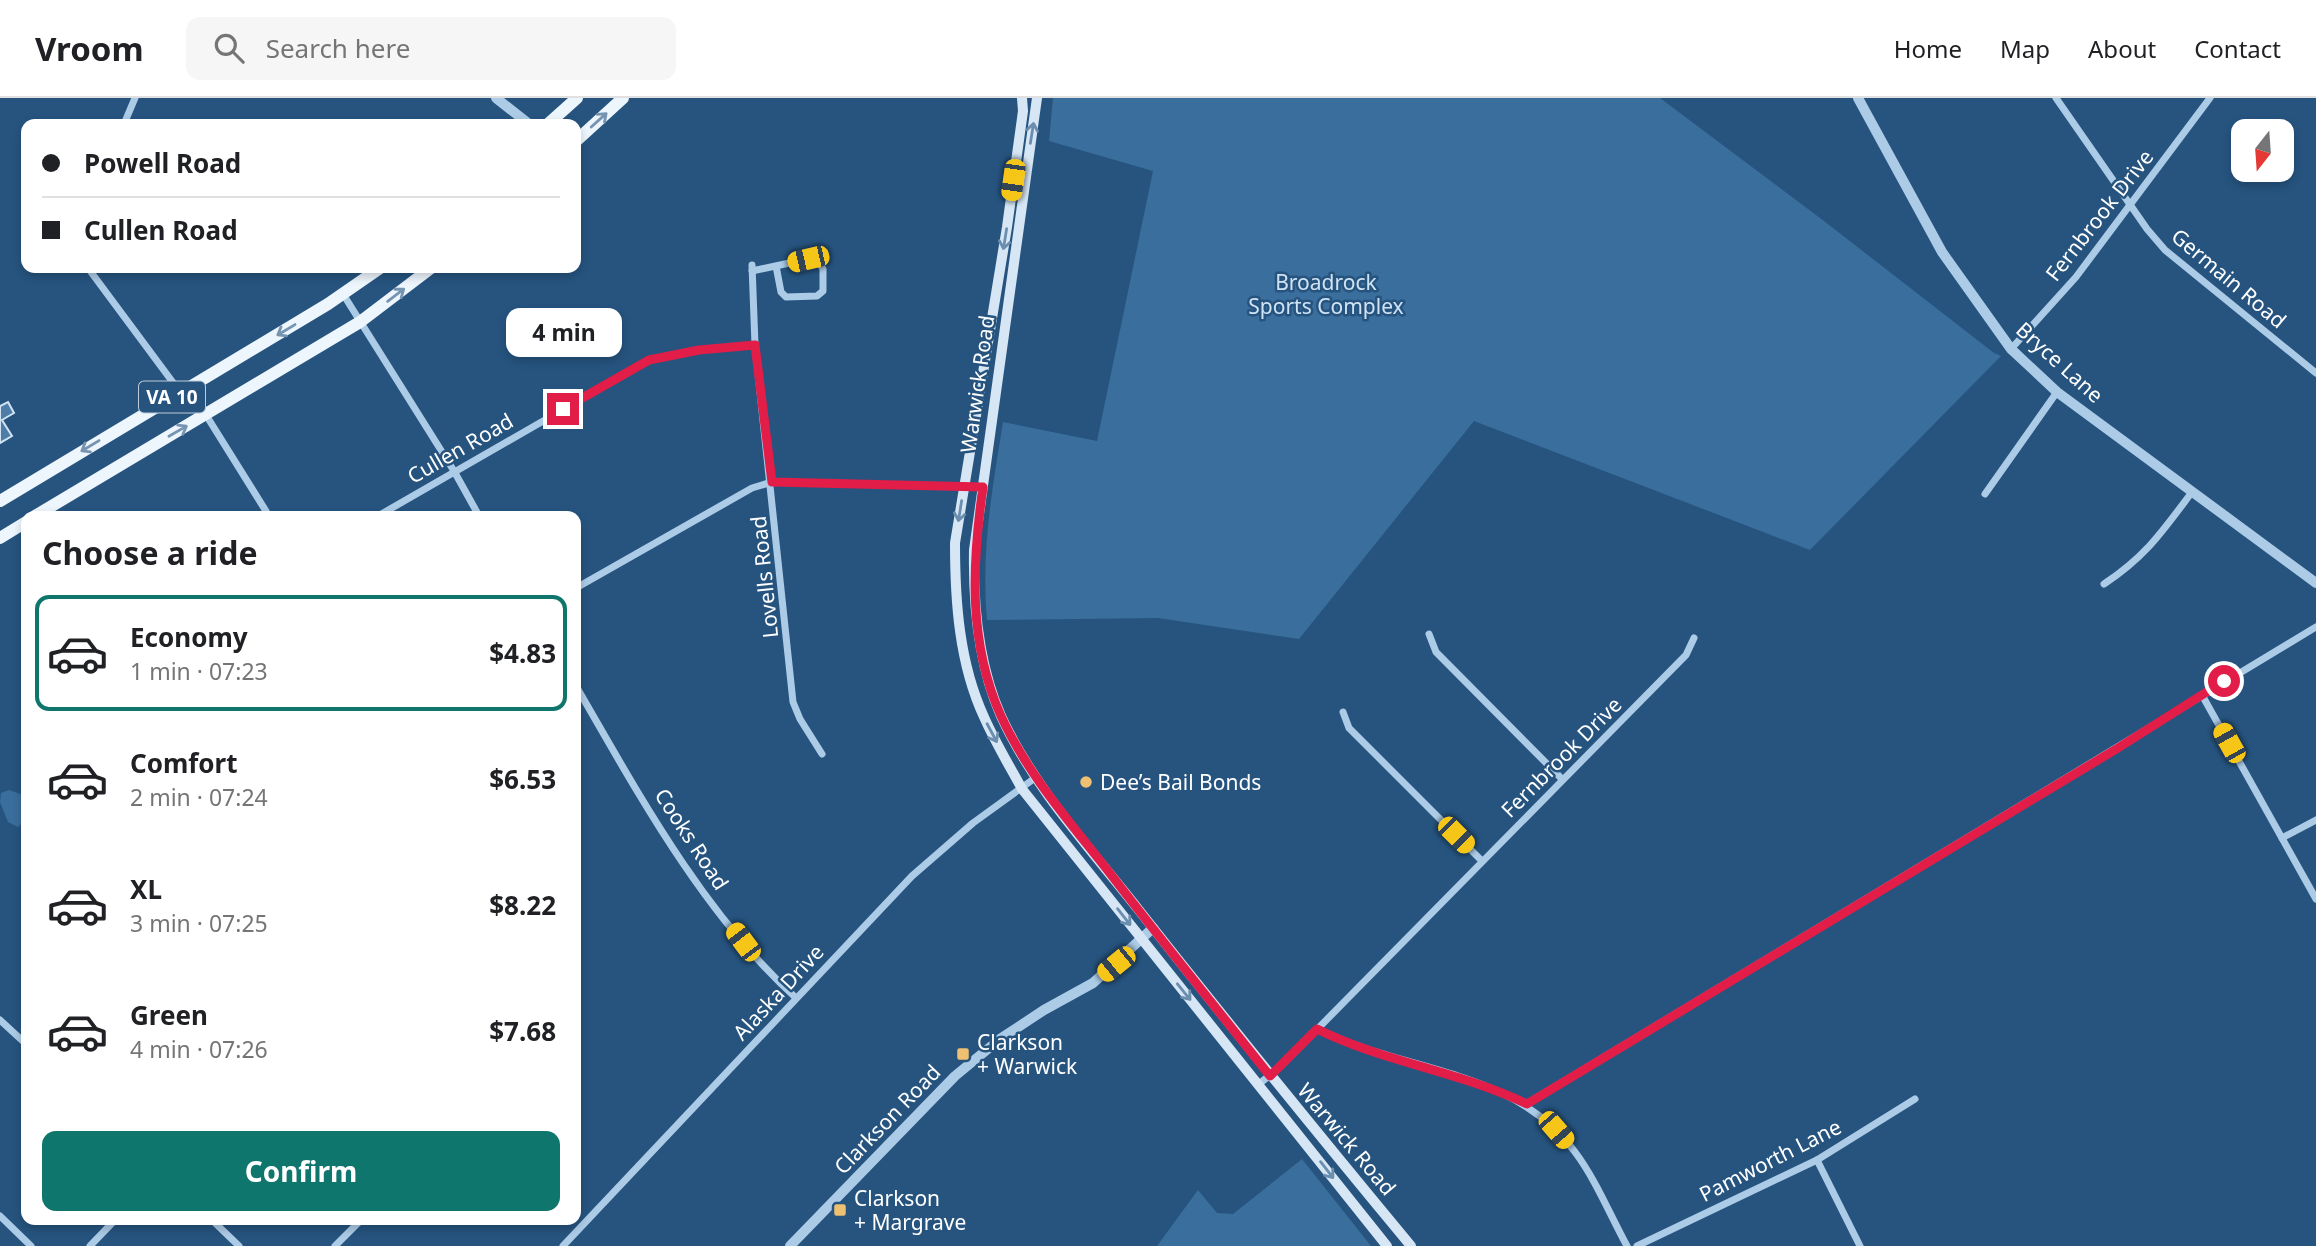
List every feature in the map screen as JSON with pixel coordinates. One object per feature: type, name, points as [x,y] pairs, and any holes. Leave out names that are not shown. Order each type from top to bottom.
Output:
[{"type":"main road","points":[[554,119],[577,98]]},
{"type":"main road","points":[[581,136],[623,98]]},
{"type":"main road","name":"Warwick Road","points":[[1022,98],[1023,111],[1007,227],[956,543],[955,594],[967,673],[983,717],[1022,789],[1387,1246]]},
{"type":"main road","name":"Warwick Road","points":[[1037,98],[974,550],[973,599],[981,649],[1001,715],[1035,778],[1270,1076],[1411,1246]]},
{"type":"main road","name":"VA 10","points":[[0,500],[344,294],[373,273]]},
{"type":"main road","name":"VA 10","points":[[43,511],[360,322],[424,273]]},
{"type":"main road","points":[[0,538],[21,525]]},
{"type":"street","points":[[126,119],[135,98]]},
{"type":"street","points":[[496,98],[523,119]]},
{"type":"street","name":"Bryce Lane","points":[[1858,98],[1942,252],[2011,349],[2057,392],[2316,583]]},
{"type":"street","name":"Germain Road","points":[[2056,98],[2147,229],[2165,250],[2316,373]]},
{"type":"street","name":"Fernbrook Drive","points":[[2011,349],[2076,277],[2210,98]]},
{"type":"street","points":[[808,259],[819,262],[823,269],[823,291],[817,296],[786,297],[782,292],[776,266],[808,259]]},
{"type":"street","name":"Lovells Road","points":[[776,266],[752,268],[755,345],[772,482],[793,702],[800,719],[822,754]]},
{"type":"street","points":[[92,273],[180,392]]},
{"type":"street","points":[[344,294],[477,511]]},
{"type":"street","name":"Cullen Road","points":[[386,511],[649,360],[699,350],[755,345]]},
{"type":"street","points":[[1985,494],[2057,392]]},
{"type":"street","points":[[206,415],[266,511]]},
{"type":"street","points":[[581,585],[752,488],[772,482],[983,487]]},
{"type":"street","points":[[2104,584],[2134,564],[2150,548],[2192,492]]},
{"type":"street","points":[[1527,1104],[2316,627]]},
{"type":"street","points":[[1429,634],[1436,652],[1562,779]]},
{"type":"street","name":"Fernbrook Drive","points":[[1259,1084],[1317,1029],[1686,655],[1694,638]]},
{"type":"street","name":"Cooks Road","points":[[581,694],[696,881],[771,975],[796,998]]},
{"type":"street","points":[[2202,695],[2316,899]]},
{"type":"street","points":[[1343,712],[1349,728],[1482,861]]},
{"type":"street","name":"Alaska Drive","points":[[568,1244],[912,876],[973,823],[1035,778]]},
{"type":"street","points":[[2283,838],[2316,820]]},
{"type":"street","name":"Clarkson Road","points":[[790,1246],[955,1076],[1011,1031],[1093,983],[1153,928]]},
{"type":"street","points":[[0,1020],[21,1040]]},
{"type":"street","points":[[1317,1029],[1340,1041],[1477,1083],[1527,1104],[1576,1152],[1627,1246]]},
{"type":"street","name":"Pamworth Lane","points":[[1637,1246],[1817,1160],[1915,1099]]},
{"type":"street","points":[[1817,1160],[1860,1246]]},
{"type":"street","points":[[0,1216],[31,1246]]},
{"type":"street","points":[[90,1246],[110,1225]]},
{"type":"street","points":[[217,1225],[239,1246]]},
{"type":"street","points":[[335,1246],[355,1225]]},
{"type":"green space","name":"Broadrock Sports Complex","points":[[1053,98],[1660,98],[2001,356],[1810,550],[1474,421],[1299,639],[1158,618],[987,620],[987,544],[1003,422],[1097,441],[1153,171],[1049,141]]},
{"type":"green space","points":[[9,790],[21,794],[21,824],[18,827],[8,822],[0,802],[1,793]]},
{"type":"green space","points":[[1302,1159],[1371,1246],[1157,1246],[1198,1190],[1217,1213],[1233,1214]]},
{"type":"building","points":[[8,402],[14,413],[2,420],[12,436],[0,443],[0,406]]},
{"type":"place","name":"Dee’s Bail Bonds","points":[[1086,782]]},
{"type":"place","name":"Clarkson + Warwick","points":[[963,1054]]},
{"type":"place","name":"Clarkson + Margrave","points":[[840,1210]]},
{"type":"route","points":[[563,409],[649,360],[699,350],[755,345],[772,482],[983,487],[974,550],[973,599],[981,649],[1001,715],[1035,778],[1270,1076],[1317,1029],[1340,1041],[1443,1071],[1500,1091],[1527,1104],[2118,748],[2224,681]]}]
